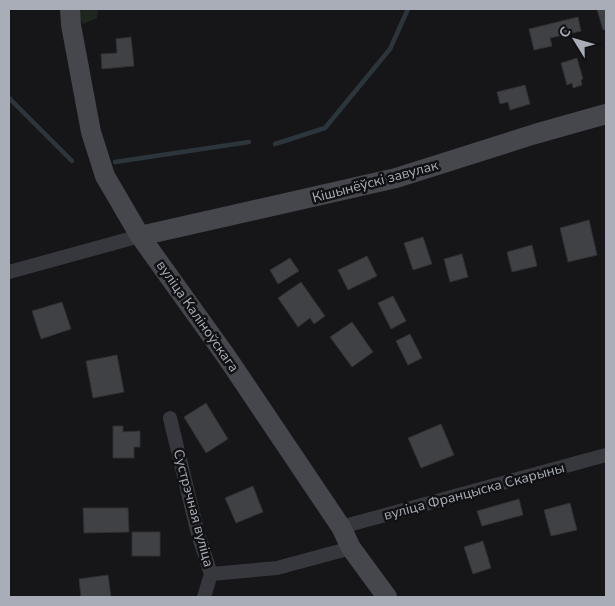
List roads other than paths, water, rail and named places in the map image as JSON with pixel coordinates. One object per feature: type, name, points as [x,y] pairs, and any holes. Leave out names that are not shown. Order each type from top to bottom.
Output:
[{"type":"main road","name":"вуліца Каліноўскага","points":[[70,9],[71,25],[91,132],[105,176],[140,236],[226,356],[341,527],[351,548],[387,597]]},
{"type":"main road","name":"Кішынёўскі завулак","points":[[140,236],[396,178],[534,134],[606,114]]},
{"type":"street","points":[[9,272],[140,236]]},
{"type":"street","name":"Сустрэчная вуліца","points":[[170,418],[198,534],[212,574],[204,597]]},
{"type":"street","name":"вуліца Францыска Скарыны","points":[[341,527],[606,455]]},
{"type":"street","points":[[212,574],[277,568],[351,548]]},
{"type":"waterway","points":[[275,144],[325,128],[390,49],[408,9]]},
{"type":"waterway","points":[[9,98],[72,161]]},
{"type":"waterway","points":[[115,162],[249,142]]}]
